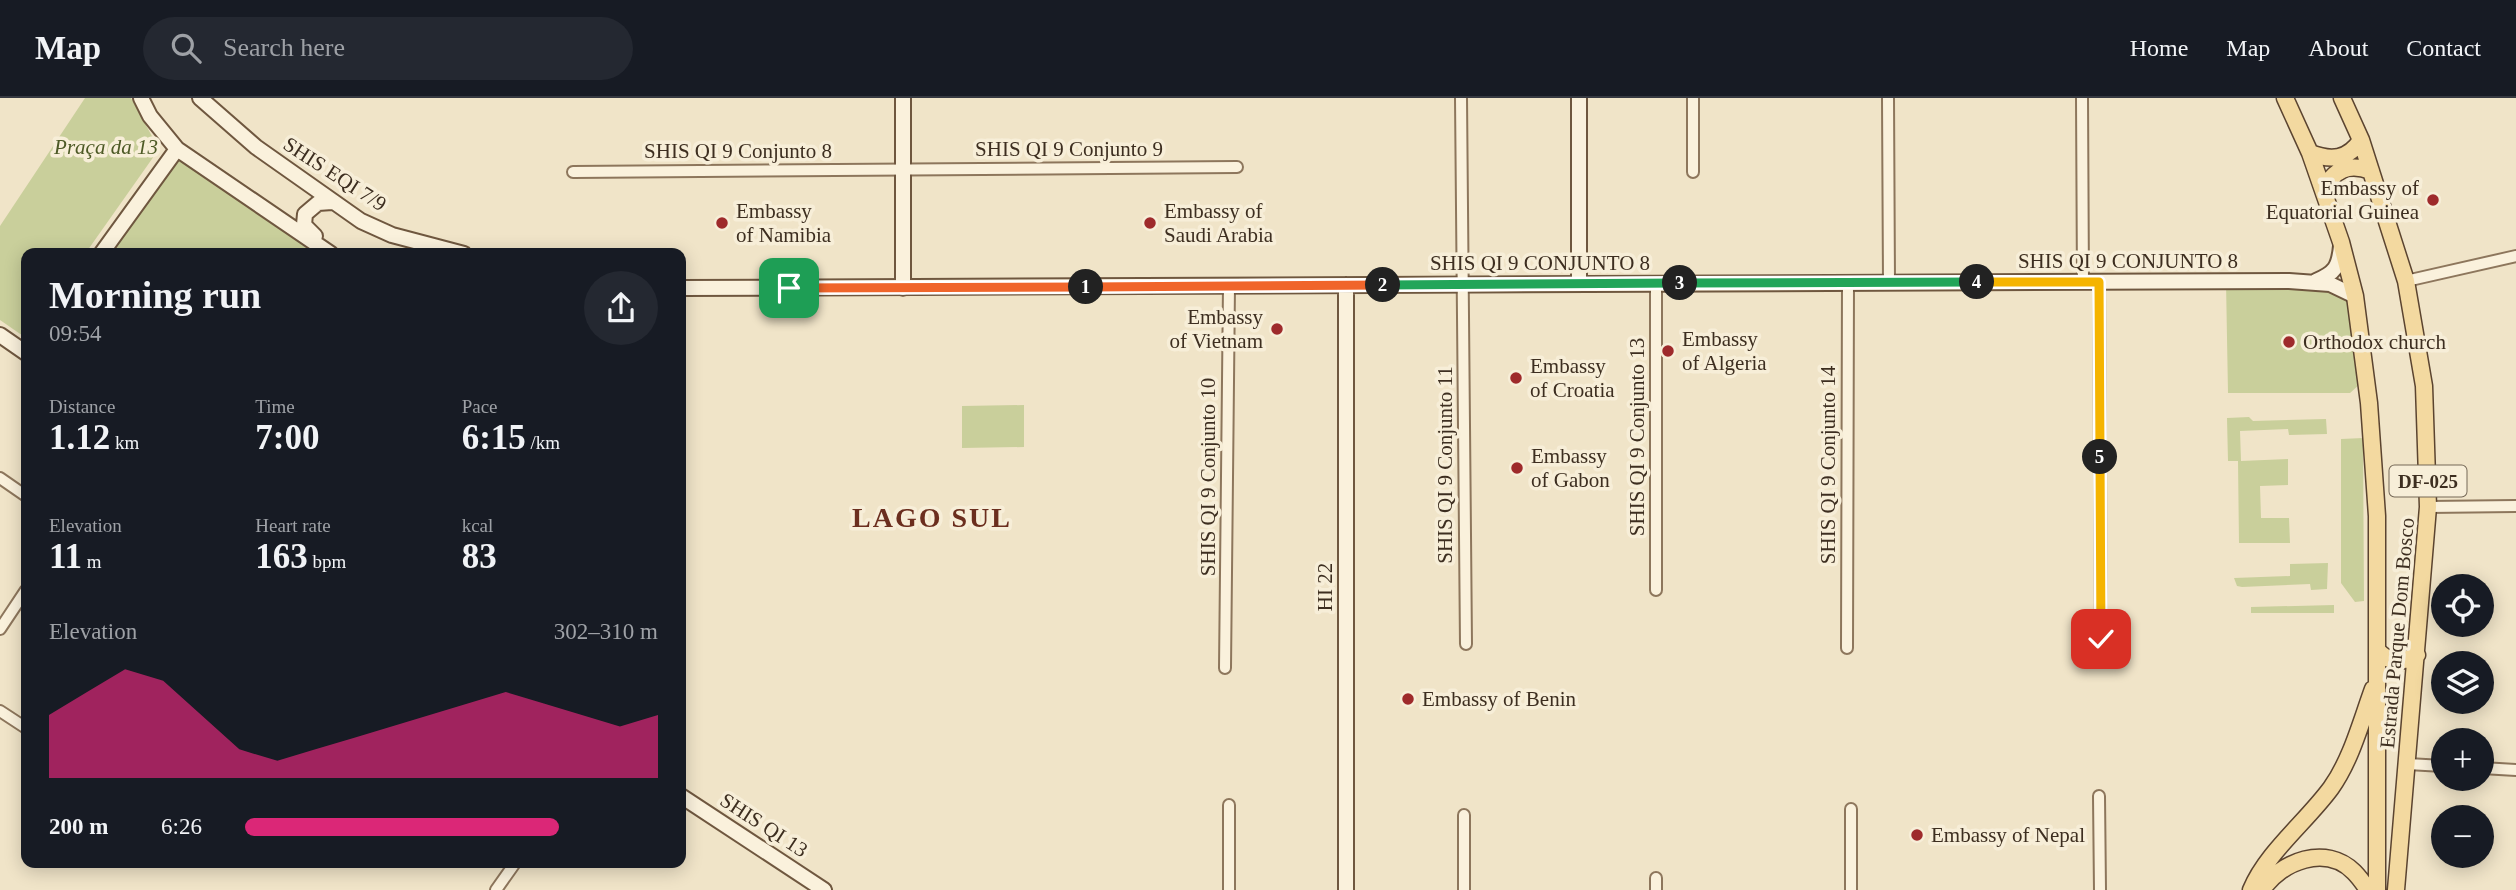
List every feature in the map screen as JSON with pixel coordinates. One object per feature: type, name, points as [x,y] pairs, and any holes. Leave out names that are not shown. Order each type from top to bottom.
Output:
[{"type":"main road","name":"Estrada Parque Dom Bosco","points":[[2285,98],[2310,153],[2341,242],[2355,296],[2369,403],[2377,516],[2377,890]]},
{"type":"main road","name":"Estrada Parque Dom Bosco","points":[[2342,98],[2361,140],[2406,281],[2424,386],[2428,507],[2398,885]]},
{"type":"main road","points":[[2310,153],[2322,158],[2342,157],[2350,154],[2361,140]]},
{"type":"main road","points":[[2324,191],[2332,176],[2342,170],[2353,167],[2371,171]]},
{"type":"main road","points":[[2377,650],[2392,661],[2406,660],[2417,655]]},
{"type":"main road","points":[[2251,890],[2266,863],[2304,823],[2333,786],[2353,744],[2377,677]]},
{"type":"main road","points":[[2262,890],[2269,879],[2280,870],[2294,862],[2317,857],[2342,863],[2354,871],[2368,890]]},
{"type":"street","points":[[141,98],[150,116],[177,149],[323,248]]},
{"type":"street","name":"SHIS EQI 7/9","points":[[200,98],[256,147],[361,221],[392,235],[441,248]]},
{"type":"street","points":[[902,98],[903,288]]},
{"type":"street","name":"SHIS QI 9 Conjunto 11","points":[[1461,98],[1466,644]]},
{"type":"street","points":[[1579,98],[1579,284]]},
{"type":"street","points":[[1693,98],[1693,172]]},
{"type":"street","points":[[1888,98],[1889,282]]},
{"type":"street","points":[[2082,98],[2083,282]]},
{"type":"street","points":[[105,248],[177,149]]},
{"type":"street","name":"SHIS QI 9 Conjunto 9","points":[[902,169],[1237,167]]},
{"type":"street","name":"SHIS QI 9 Conjunto 8","points":[[573,172],[902,169]]},
{"type":"street","points":[[326,248],[304,225],[305,214],[312,206],[332,202]]},
{"type":"street","points":[[2316,281],[2336,270],[2341,242]]},
{"type":"street","points":[[2406,281],[2516,256]]},
{"type":"street","name":"SHIS QI 9 CONJUNTO 8","points":[[686,288],[2316,281],[2340,287],[2355,296]]},
{"type":"street","points":[[2099,282],[2101,642]]},
{"type":"street","name":"SHIS QI 9 Conjunto 14","points":[[1847,648],[1848,283]]},
{"type":"street","name":"SHIS QI 9 Conjunto 13","points":[[1656,284],[1656,590]]},
{"type":"street","name":"HI 22","points":[[1346,285],[1346,890]]},
{"type":"street","name":"SHIS QI 9 Conjunto 10","points":[[1225,668],[1228,286]]},
{"type":"street","points":[[0,335],[21,350]]},
{"type":"street","points":[[0,478],[21,493]]},
{"type":"street","points":[[2428,507],[2516,506]]},
{"type":"street","points":[[0,629],[21,598]]},
{"type":"street","points":[[0,711],[21,725]]},
{"type":"street","points":[[2408,764],[2431,765]]},
{"type":"street","points":[[2494,769],[2516,770]]},
{"type":"street","points":[[2099,796],[2100,890]]},
{"type":"street","name":"SHIS QI 13","points":[[686,799],[824,890]]},
{"type":"street","points":[[1229,805],[1229,890]]},
{"type":"street","points":[[1851,809],[1851,890]]},
{"type":"street","points":[[1464,815],[1464,890]]},
{"type":"street","points":[[496,890],[511,868]]},
{"type":"street","points":[[1656,877],[1656,890]]},
{"type":"green space","name":"Praça da 13","points":[[85,98],[131,98],[159,149],[89,248],[21,248],[21,335],[0,320],[0,226]]},
{"type":"green space","points":[[176,157],[314,248],[111,248]]},
{"type":"green space","points":[[2337,279],[2346,291],[2360,384],[2350,393],[2228,393],[2226,282]]},
{"type":"green space","points":[[1024,405],[1024,447],[962,448],[962,406]]},
{"type":"green space","points":[[2249,417],[2253,421],[2326,419],[2327,434],[2289,435],[2288,429],[2240,431],[2241,461],[2288,459],[2288,485],[2260,486],[2261,518],[2289,518],[2290,543],[2239,543],[2238,461],[2228,461],[2227,418]]},
{"type":"green space","points":[[2363,438],[2364,601],[2355,602],[2341,583],[2341,439]]},
{"type":"green space","points":[[2328,563],[2327,589],[2311,590],[2310,584],[2242,587],[2237,586],[2234,578],[2290,576],[2290,564]]},
{"type":"green space","points":[[2334,605],[2334,613],[2251,613],[2251,607]]},
{"type":"place","name":"Embassy of Equatorial Guinea","points":[[2433,200]]},
{"type":"place","name":"Embassy of Namibia","points":[[722,223]]},
{"type":"place","name":"Embassy of Saudi Arabia","points":[[1150,223]]},
{"type":"place","name":"Embassy of Vietnam","points":[[1277,329]]},
{"type":"place","name":"Orthodox church","points":[[2289,342]]},
{"type":"place","name":"Embassy of Algeria","points":[[1668,351]]},
{"type":"place","name":"Embassy of Croatia","points":[[1516,378]]},
{"type":"place","name":"Embassy of Gabon","points":[[1517,468]]},
{"type":"place","name":"Embassy of Benin","points":[[1408,699]]},
{"type":"place","name":"Embassy of Nepal","points":[[1917,835]]},
{"type":"district","name":"LAGO SUL","points":[[932,517]]},
{"type":"route","points":[[789,288],[2099,282],[2101,639]]}]
